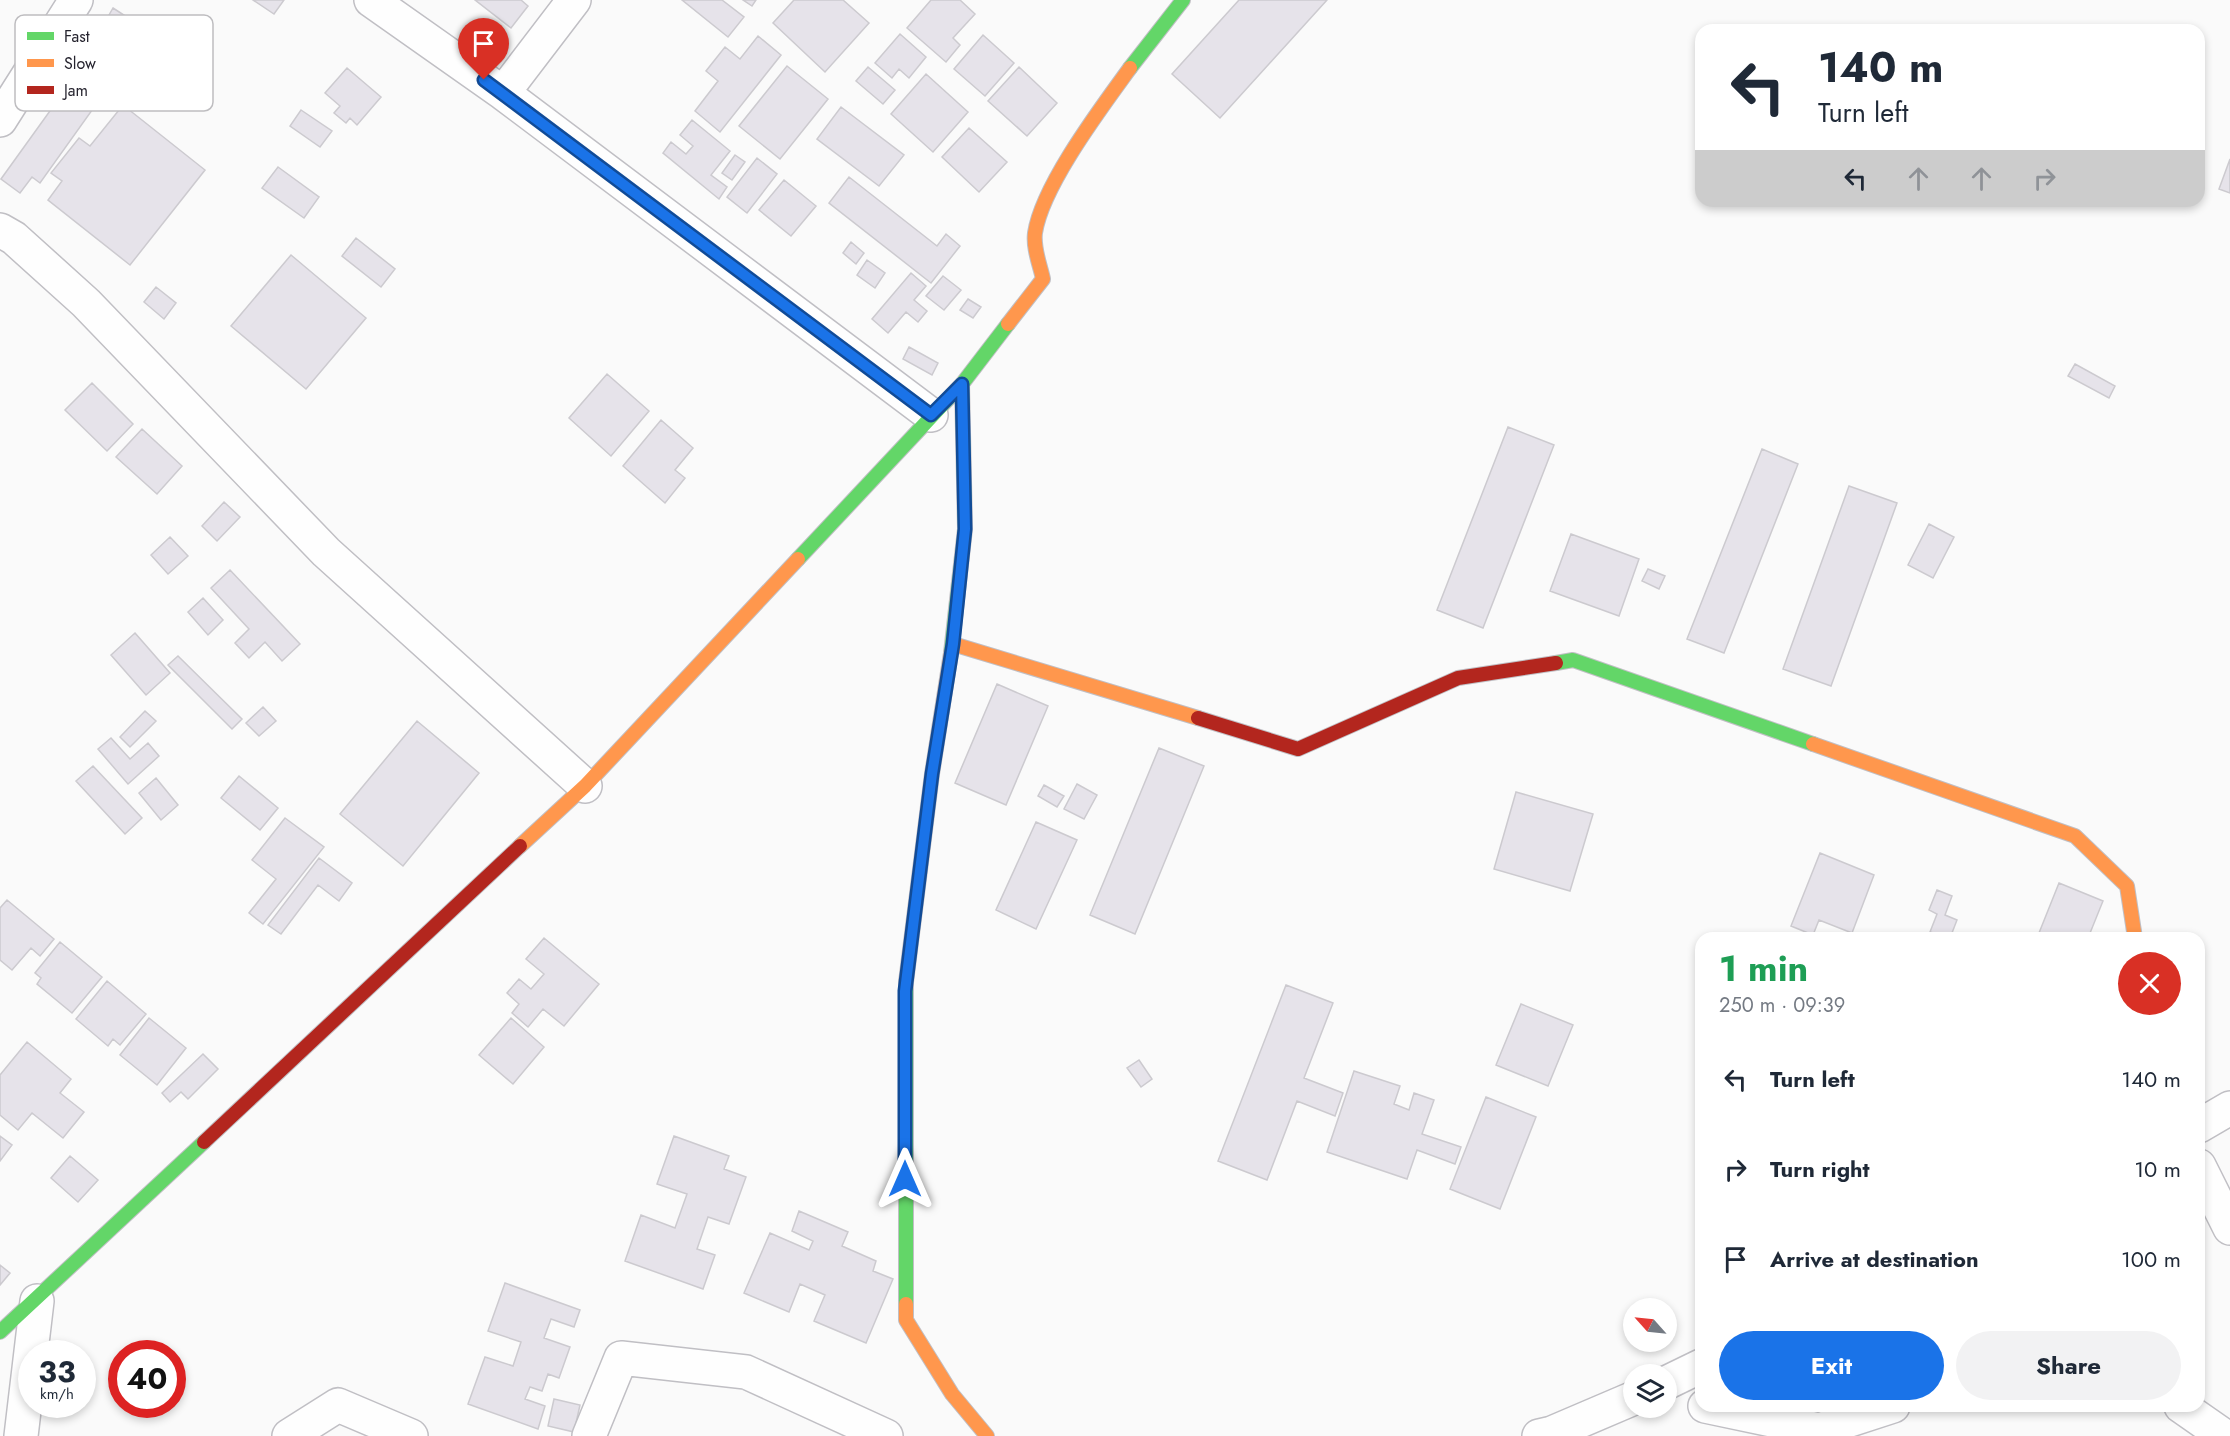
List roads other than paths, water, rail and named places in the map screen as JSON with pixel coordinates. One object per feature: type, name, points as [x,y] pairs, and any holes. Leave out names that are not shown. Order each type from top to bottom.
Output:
[{"type":"street","points":[[66,15],[76,0]]},
{"type":"street","points":[[371,0],[503,93],[931,415]]},
{"type":"street","points":[[503,93],[574,0]]},
{"type":"street","points":[[0,1332],[37,1300],[585,786],[962,384],[1043,279],[1035,232],[1052,185],[1154,33],[1183,0]]},
{"type":"street","points":[[0,120],[15,96]]},
{"type":"street","points":[[0,230],[14,238],[86,303],[326,552],[585,786]]},
{"type":"street","points":[[962,384],[965,529],[953,644],[932,774],[905,991],[906,1320],[952,1394],[987,1436]]},
{"type":"street","points":[[953,644],[1298,749],[1458,678],[1573,660],[2075,836],[2127,886],[2134,932]]},
{"type":"street","points":[[2205,1123],[2230,1108]]},
{"type":"street","points":[[2205,1178],[2230,1227]]},
{"type":"street","points":[[21,1436],[37,1300]]},
{"type":"street","points":[[589,1436],[621,1358],[747,1372],[886,1436]]},
{"type":"street","points":[[1677,1378],[1695,1369]]},
{"type":"street","points":[[1677,1399],[1695,1403]]},
{"type":"street","points":[[1539,1436],[1552,1433],[1623,1403]]},
{"type":"street","points":[[289,1436],[338,1406],[411,1436]]},
{"type":"street","points":[[1732,1412],[1820,1433],[1877,1412]]},
{"type":"street","points":[[2190,1412],[2224,1436]]}]
